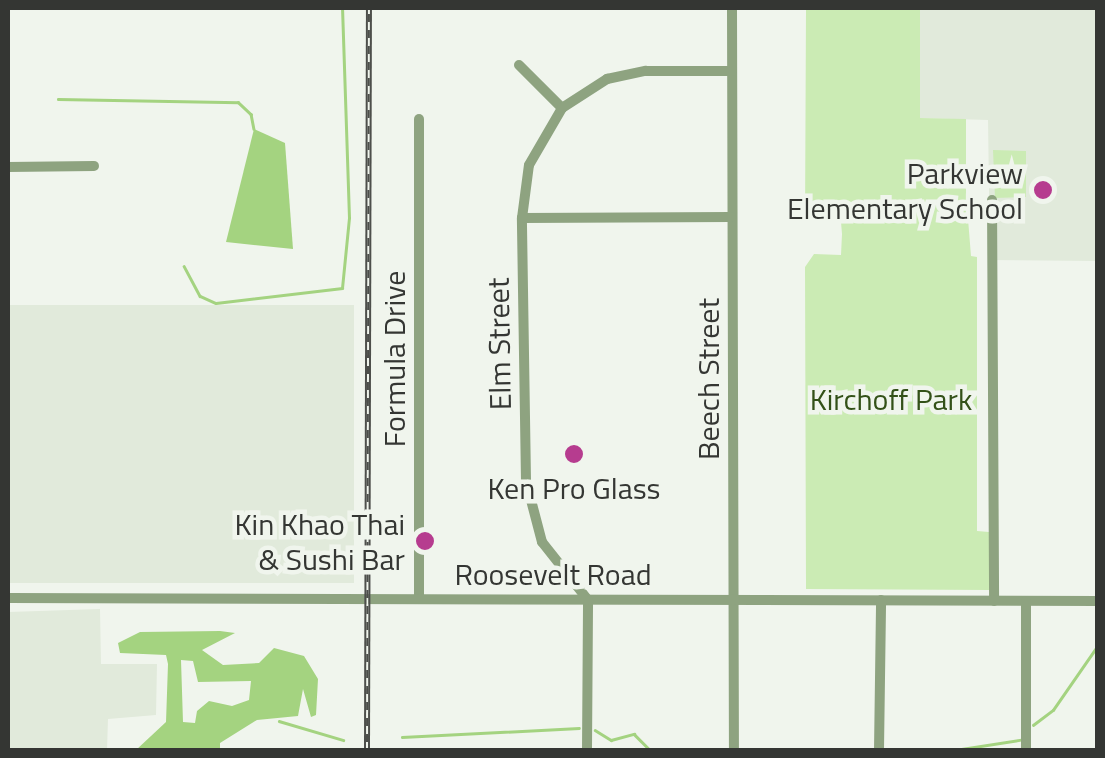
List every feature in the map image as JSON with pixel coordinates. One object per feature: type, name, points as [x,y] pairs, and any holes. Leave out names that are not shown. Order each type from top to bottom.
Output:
[{"type":"street","name":"Beech Street","points":[[732,8],[734,750]]},
{"type":"street","points":[[520,65],[562,108]]},
{"type":"street","name":"Elm Street","points":[[588,600],[542,542],[531,514],[522,218],[534,151],[562,108],[620,75],[732,71]]},
{"type":"street","name":"Formula Drive","points":[[418,119],[418,599]]},
{"type":"street","points":[[8,167],[94,166]]},
{"type":"street","points":[[992,200],[994,601]]},
{"type":"street","points":[[522,218],[731,217]]},
{"type":"street","name":"Roosevelt Road","points":[[8,598],[1098,601]]},
{"type":"street","points":[[587,750],[588,600]]},
{"type":"street","points":[[879,750],[881,600]]},
{"type":"street","points":[[1026,601],[1026,750]]},
{"type":"shaded area","name":"Parkview Elementary School","points":[[920,8],[1097,9],[1097,261],[990,260],[988,120],[920,118]]},
{"type":"shaded area","points":[[254,129],[285,143],[293,249],[226,242]]},
{"type":"shaded area","points":[[8,305],[354,305],[354,583],[8,583]]},
{"type":"shaded area","points":[[100,609],[101,664],[157,664],[156,715],[108,719],[107,750],[8,750],[8,612]]},
{"type":"shaded area","points":[[140,632],[235,633],[202,650],[223,665],[259,663],[274,648],[304,656],[318,679],[316,715],[311,717],[303,689],[298,716],[257,720],[220,743],[220,750],[136,750],[166,722],[168,664],[166,655],[120,653],[118,643]],"holes":[[[181,660],[193,661],[198,682],[251,681],[249,700],[232,706],[209,701],[197,711],[195,723],[183,722]]]},
{"type":"green space","name":"Kirchoff Park","points":[[806,8],[920,8],[920,118],[966,119],[966,194],[971,256],[977,257],[977,531],[989,532],[990,590],[806,589],[805,267],[814,254],[841,255],[842,234],[841,222],[805,222]]},
{"type":"green space","points":[[993,150],[1026,151],[1026,197],[995,198]]},
{"type":"waterway","points":[[184,266],[200,296],[216,303],[342,288],[349,218],[342,8]]},
{"type":"waterway","points":[[58,99],[238,102],[251,114],[254,129]]},
{"type":"waterway","points":[[1033,725],[1053,710],[1098,645]]},
{"type":"waterway","points":[[279,721],[343,740]]},
{"type":"waterway","points":[[402,737],[579,728]]},
{"type":"waterway","points":[[595,730],[611,740],[634,734],[650,750]]},
{"type":"waterway","points":[[955,750],[1019,740]]},
{"type":"railway","points":[[367,750],[369,8]]},
{"type":"place","name":"Parkview Elementary School","points":[[1043,190]]},
{"type":"place","name":"Ken Pro Glass","points":[[574,454]]},
{"type":"place","name":"Kin Khao Thai & Sushi Bar","points":[[425,541]]}]
